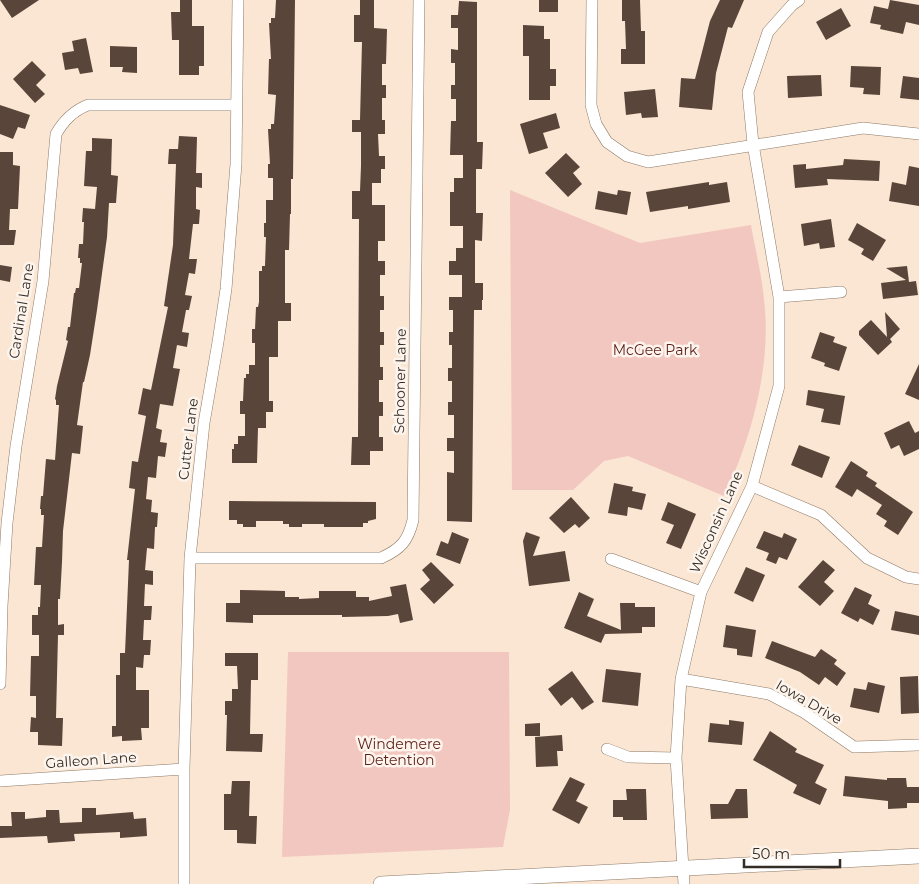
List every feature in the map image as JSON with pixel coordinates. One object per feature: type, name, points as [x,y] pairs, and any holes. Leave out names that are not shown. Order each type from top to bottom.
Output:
[{"type":"main road","points":[[382,884],[919,856]]},
{"type":"street","name":"Cutter Lane","points":[[184,884],[184,770],[190,558],[204,423],[226,289],[236,164],[238,0]]},
{"type":"street","name":"Schooner Lane","points":[[190,558],[381,558],[394,552],[404,543],[409,534],[413,520],[419,0]]},
{"type":"street","points":[[592,0],[591,105],[596,124],[607,142],[627,156],[648,162],[863,128],[919,134]]},
{"type":"street","name":"Wisconsin Lane","points":[[684,884],[676,758],[681,679],[701,592],[752,486],[779,386],[779,297],[753,144],[748,92],[768,32],[792,5],[799,0]]},
{"type":"street","name":"Cardinal Lane","points":[[0,684],[7,523],[16,446],[43,281],[56,134],[70,115],[88,105],[236,105]]},
{"type":"street","points":[[779,297],[841,292]]},
{"type":"street","points":[[752,486],[821,515],[867,558],[906,577],[919,579]]},
{"type":"street","points":[[610,559],[701,592]]},
{"type":"street","name":"Iowa Drive","points":[[681,679],[769,694],[805,713],[854,747],[919,745]]},
{"type":"street","points":[[606,749],[628,757],[676,758]]},
{"type":"street","name":"Galleon Lane","points":[[0,781],[184,770]]},
{"type":"green space","name":"McGee Park","points":[[510,190],[640,243],[751,225],[763,291],[766,324],[765,349],[758,400],[743,450],[724,496],[628,456],[604,461],[573,490],[512,490]]},
{"type":"green space","name":"Windemere Detention","points":[[288,652],[509,652],[510,810],[503,847],[282,857]]},
{"type":"building","points":[[0,0],[39,0],[12,18]]},
{"type":"building","points":[[180,0],[192,0],[192,26],[204,26],[204,66],[199,66],[199,75],[179,75],[179,40],[172,40],[171,12],[180,12]]},
{"type":"building","points":[[276,0],[295,0],[293,179],[291,179],[289,250],[285,250],[285,303],[291,303],[291,321],[278,321],[278,357],[269,357],[269,401],[273,401],[273,412],[266,412],[266,428],[258,428],[257,463],[232,463],[234,444],[238,444],[238,436],[245,436],[245,414],[240,414],[240,401],[243,401],[244,378],[246,378],[246,374],[249,374],[249,365],[255,365],[255,343],[252,343],[252,329],[255,329],[256,307],[258,307],[259,302],[259,271],[262,271],[262,266],[265,266],[266,237],[264,237],[264,223],[266,223],[266,200],[273,200],[273,178],[268,178],[268,164],[270,164],[268,129],[271,129],[271,124],[274,124],[276,95],[268,94],[269,59],[271,59],[269,23],[271,23],[271,18],[275,18]]},
{"type":"building","points":[[360,0],[374,0],[374,28],[387,29],[386,64],[382,64],[382,85],[386,85],[386,98],[382,98],[382,120],[385,120],[385,134],[378,134],[379,156],[385,156],[385,169],[381,169],[381,183],[372,183],[372,205],[385,205],[385,241],[378,241],[378,261],[385,261],[385,275],[380,275],[380,296],[384,296],[384,310],[380,310],[380,332],[384,332],[384,345],[380,345],[380,367],[383,367],[383,380],[379,380],[379,402],[383,402],[383,416],[379,416],[379,437],[383,437],[383,451],[370,451],[370,465],[351,465],[352,437],[358,437],[359,219],[352,219],[352,191],[360,191],[361,132],[352,132],[352,120],[360,120],[362,42],[354,42],[354,15],[360,15]]},
{"type":"building","points":[[539,0],[558,0],[558,12],[539,12]]},
{"type":"building","points":[[622,0],[640,0],[641,31],[645,31],[645,64],[621,64],[621,49],[626,49],[625,21],[622,21]]},
{"type":"building","points":[[720,0],[744,0],[732,28],[728,27],[716,73],[712,110],[679,107],[681,78],[695,79],[710,21]]},
{"type":"building","points":[[890,0],[919,5],[919,25],[906,22],[903,34],[880,29],[881,25],[870,23],[874,6],[888,9]]},
{"type":"building","points":[[459,1],[477,2],[477,142],[483,142],[482,169],[476,169],[476,213],[483,213],[482,241],[475,240],[475,283],[483,283],[483,300],[482,310],[474,310],[472,522],[447,521],[447,472],[454,473],[454,451],[447,451],[447,438],[454,438],[454,415],[448,415],[448,402],[452,402],[452,381],[448,381],[448,368],[452,368],[452,345],[449,345],[449,332],[453,332],[453,310],[449,310],[449,297],[462,297],[462,275],[449,275],[449,261],[456,261],[456,248],[463,248],[463,226],[450,226],[450,192],[454,192],[454,178],[463,178],[463,155],[450,155],[451,121],[456,121],[456,99],[451,99],[451,85],[455,85],[455,63],[451,63],[451,49],[458,50],[458,28],[451,28],[451,15],[458,15]]},
{"type":"building","points":[[841,8],[851,26],[826,40],[816,22]]},
{"type":"building","points":[[523,25],[544,26],[544,39],[550,39],[550,69],[556,69],[556,86],[550,86],[550,100],[529,100],[529,56],[523,56]]},
{"type":"building","points":[[86,38],[93,72],[80,74],[78,68],[65,70],[62,53],[74,51],[72,41]]},
{"type":"building","points":[[110,46],[137,47],[137,73],[122,72],[123,67],[110,67]]},
{"type":"building","points":[[32,61],[46,75],[36,85],[45,94],[35,103],[13,79]]},
{"type":"building","points":[[851,66],[881,67],[880,95],[863,94],[864,88],[850,87]]},
{"type":"building","points":[[821,75],[822,96],[788,98],[787,76]]},
{"type":"building","points":[[903,76],[919,78],[919,100],[900,98]]},
{"type":"building","points":[[655,89],[658,117],[642,118],[641,113],[626,115],[624,92]]},
{"type":"building","points":[[0,105],[30,115],[25,129],[18,127],[13,139],[0,134]]},
{"type":"building","points":[[556,113],[560,128],[543,133],[548,148],[529,154],[520,124]]},
{"type":"building","points":[[179,136],[197,137],[196,173],[202,173],[202,188],[196,187],[196,209],[200,210],[199,224],[193,224],[189,259],[197,259],[195,274],[189,273],[185,295],[192,296],[189,310],[186,310],[182,332],[189,333],[187,347],[177,345],[173,368],[180,369],[173,406],[160,404],[156,428],[162,430],[160,442],[167,443],[165,457],[158,456],[156,478],[148,477],[146,499],[152,500],[151,512],[158,513],[154,549],[147,548],[145,570],[153,571],[153,585],[145,584],[144,606],[152,606],[151,620],[144,620],[143,640],[151,640],[150,655],[144,655],[143,668],[136,667],[136,690],[149,690],[149,728],[141,728],[142,740],[122,741],[122,736],[112,737],[112,726],[116,726],[116,675],[120,675],[120,653],[125,653],[129,560],[127,560],[135,489],[129,488],[132,461],[138,462],[146,416],[138,414],[143,388],[151,390],[168,307],[164,306],[173,245],[176,164],[168,164],[169,149],[178,149]]},
{"type":"building","points":[[92,138],[112,139],[111,175],[118,176],[116,203],[109,203],[107,237],[97,310],[77,425],[83,426],[80,454],[72,453],[63,531],[58,625],[64,624],[64,635],[58,635],[56,718],[63,718],[62,746],[38,745],[38,732],[30,732],[31,717],[36,718],[36,696],[30,696],[31,656],[39,656],[39,635],[32,635],[32,615],[38,615],[41,585],[34,585],[36,547],[42,547],[44,515],[41,515],[40,509],[46,459],[55,460],[59,405],[56,405],[55,399],[68,341],[66,340],[68,327],[70,327],[74,293],[76,288],[79,288],[82,263],[80,263],[80,258],[78,258],[79,244],[83,244],[83,208],[95,209],[97,187],[84,186],[86,151],[92,151]]},
{"type":"building","points":[[0,152],[13,152],[13,165],[20,166],[18,209],[10,209],[9,230],[16,230],[14,245],[0,245]]},
{"type":"building","points":[[566,153],[580,167],[573,173],[582,184],[568,197],[545,173]]},
{"type":"building","points":[[844,159],[880,161],[879,181],[827,179],[828,185],[795,188],[793,165],[806,164],[806,169],[843,165]]},
{"type":"building","points":[[909,166],[919,168],[919,206],[889,201],[892,182],[906,185]]},
{"type":"building","points":[[709,182],[709,185],[727,182],[730,202],[688,209],[688,206],[650,212],[646,192]]},
{"type":"building","points":[[618,190],[631,192],[627,215],[595,209],[598,191],[617,195]]},
{"type":"building","points":[[831,219],[835,247],[820,249],[819,243],[804,246],[801,224]]},
{"type":"building","points":[[857,223],[886,240],[873,261],[861,254],[864,249],[848,240]]},
{"type":"building","points":[[0,265],[12,267],[10,282],[0,280]]},
{"type":"building","points":[[907,266],[909,282],[916,281],[918,295],[883,299],[881,283],[906,280],[886,268]]},
{"type":"building","points":[[885,312],[900,329],[890,339],[892,342],[878,355],[859,335],[859,331],[871,320],[887,337]]},
{"type":"building","points":[[820,332],[835,337],[833,342],[847,347],[839,371],[824,366],[825,363],[811,358]]},
{"type":"building","points":[[919,364],[919,400],[905,394]]},
{"type":"building","points":[[808,390],[845,396],[840,425],[821,422],[824,409],[806,405]]},
{"type":"building","points":[[909,421],[915,433],[919,431],[919,449],[904,456],[899,445],[891,449],[884,433]]},
{"type":"building","points":[[799,445],[830,457],[822,478],[791,465]]},
{"type":"building","points":[[851,461],[868,472],[866,476],[877,483],[875,486],[913,512],[898,535],[884,526],[887,521],[876,514],[882,505],[857,489],[852,497],[835,487]]},
{"type":"building","points":[[614,483],[633,487],[632,491],[646,494],[642,510],[628,507],[627,516],[608,513]]},
{"type":"building","points":[[571,497],[590,518],[579,528],[575,524],[564,533],[549,518]]},
{"type":"building","points":[[229,501],[376,502],[376,519],[363,523],[363,527],[324,527],[324,524],[302,524],[302,527],[289,527],[289,524],[283,524],[283,521],[256,521],[256,527],[243,527],[243,524],[237,524],[237,520],[229,520]]},
{"type":"building","points":[[668,502],[696,514],[681,549],[666,543],[674,525],[661,520]]},
{"type":"building","points":[[764,531],[782,538],[784,533],[797,539],[787,560],[779,557],[776,564],[766,560],[769,553],[756,548]]},
{"type":"building","points":[[452,532],[469,539],[460,564],[436,555],[441,541],[448,544]]},
{"type":"building","points":[[526,532],[540,537],[533,556],[565,551],[570,581],[529,586],[523,541]]},
{"type":"building","points":[[823,560],[835,570],[824,582],[834,591],[820,606],[798,587]]},
{"type":"building","points":[[431,562],[454,585],[434,604],[420,589],[430,580],[422,570]]},
{"type":"building","points":[[746,567],[765,575],[753,602],[734,593]]},
{"type":"building","points":[[406,584],[413,620],[400,623],[398,614],[342,617],[342,615],[253,615],[253,623],[226,622],[226,603],[240,603],[240,590],[285,591],[285,597],[299,597],[299,599],[319,598],[319,591],[356,591],[356,597],[369,597],[369,601],[392,596],[390,587]]},
{"type":"building","points":[[855,587],[872,595],[868,604],[880,610],[873,625],[860,618],[858,622],[841,613]]},
{"type":"building","points":[[579,592],[594,599],[587,616],[621,630],[620,603],[635,603],[635,607],[655,607],[655,627],[642,627],[642,633],[605,634],[601,643],[564,628]]},
{"type":"building","points":[[895,611],[919,616],[919,635],[891,630]]},
{"type":"building","points":[[726,625],[756,630],[752,657],[737,655],[737,649],[723,647]]},
{"type":"building","points":[[772,641],[815,657],[821,649],[837,660],[834,664],[846,673],[837,686],[825,677],[819,685],[800,672],[765,658]]},
{"type":"building","points":[[225,653],[258,653],[258,680],[251,680],[250,734],[263,734],[262,752],[226,751],[227,715],[225,715],[225,701],[232,701],[232,689],[238,689],[237,666],[225,666]]},
{"type":"building","points":[[606,669],[641,673],[638,706],[602,702]]},
{"type":"building","points":[[572,671],[594,702],[582,710],[572,697],[561,706],[548,689]]},
{"type":"building","points":[[918,676],[919,713],[901,714],[900,677]]},
{"type":"building","points":[[868,682],[885,686],[879,713],[850,707],[854,688],[866,690]]},
{"type":"building","points":[[729,720],[744,722],[742,745],[708,742],[710,723],[729,725]]},
{"type":"building","points":[[540,723],[540,736],[525,736],[525,724]]},
{"type":"building","points":[[770,731],[797,749],[795,752],[824,765],[815,783],[827,789],[820,805],[793,793],[797,785],[753,760]]},
{"type":"building","points":[[562,735],[563,751],[557,751],[558,766],[536,767],[535,737]]},
{"type":"building","points":[[845,776],[887,780],[887,778],[906,778],[907,787],[919,787],[919,803],[907,803],[907,808],[888,809],[888,801],[843,796]]},
{"type":"building","points":[[570,777],[585,784],[576,801],[588,807],[579,824],[552,810]]},
{"type":"building","points":[[232,781],[250,781],[249,816],[257,816],[256,844],[237,843],[237,830],[224,830],[224,794],[231,794]]},
{"type":"building","points":[[626,789],[646,789],[647,820],[623,820],[623,817],[613,817],[613,800],[627,800]]},
{"type":"building","points":[[736,789],[747,789],[748,818],[711,819],[710,804],[728,804]]},
{"type":"building","points":[[82,808],[96,808],[96,815],[133,812],[134,819],[146,818],[147,836],[120,838],[120,832],[74,834],[75,841],[48,843],[47,836],[0,838],[0,826],[12,826],[11,812],[25,812],[25,819],[46,817],[46,810],[59,810],[60,823],[82,822]]}]
